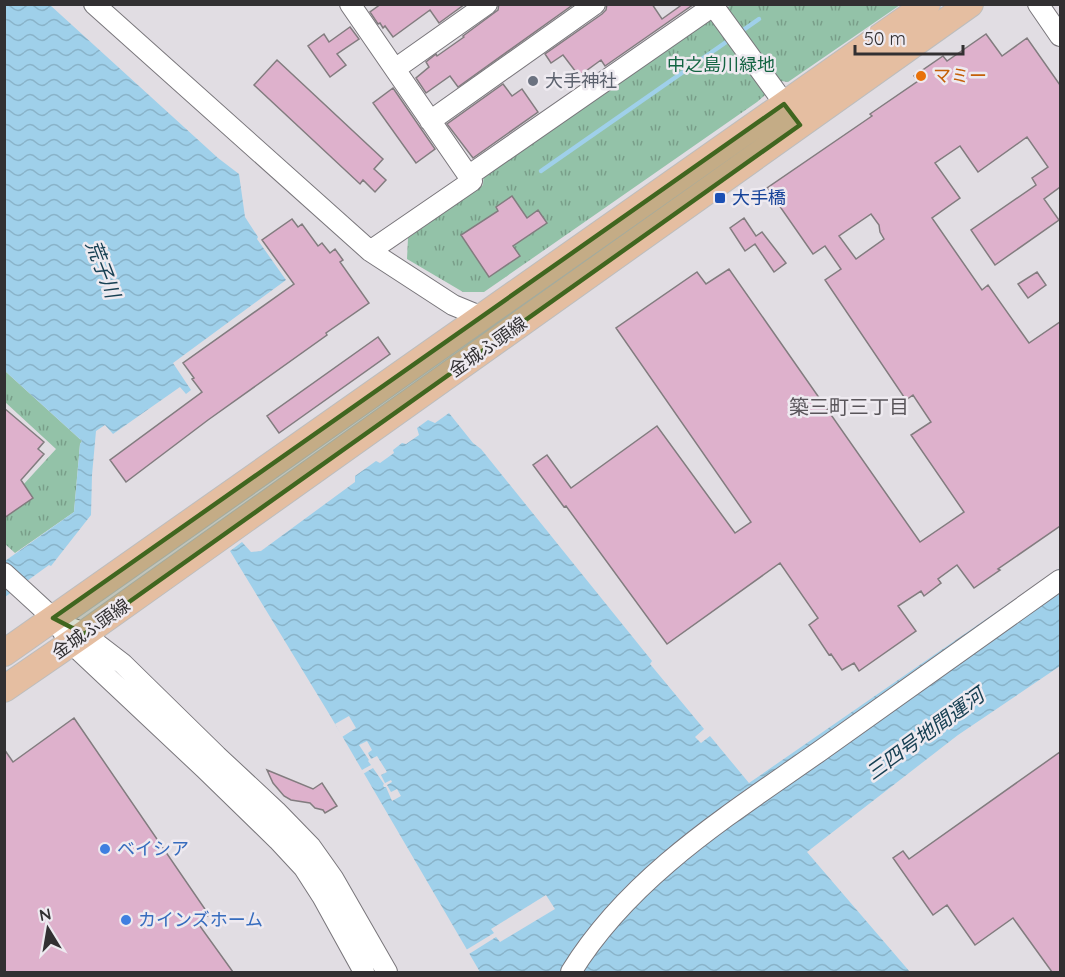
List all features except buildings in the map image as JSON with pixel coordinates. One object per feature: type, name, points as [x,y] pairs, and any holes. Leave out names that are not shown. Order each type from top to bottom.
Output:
[{"type":"main road","name":"金城ふ頭線","points":[[4,653],[927,4]]},
{"type":"main road","name":"金城ふ頭線","points":[[4,689],[78,639],[970,4]]},
{"type":"street","points":[[94,4],[370,251],[453,305],[482,317]]},
{"type":"street","points":[[395,69],[487,4]]},
{"type":"street","points":[[430,121],[595,4]]},
{"type":"street","points":[[1038,4],[1059,32]]},
{"type":"street","points":[[358,7],[395,69],[472,181],[370,251]]},
{"type":"street","points":[[468,176],[717,9],[800,125]]},
{"type":"street","points":[[4,573],[78,639],[304,868],[364,972]]},
{"type":"street","points":[[571,972],[603,926],[658,870],[708,831],[1060,580]]},
{"type":"street","points":[[78,639],[123,664],[311,847],[333,878],[387,972]]},
{"type":"highlighted area","points":[[784,104],[800,125],[84,634],[53,618]]},
{"type":"green space","name":"中之島川緑地","points":[[732,5],[900,5],[788,82],[781,81],[757,102],[484,292],[463,292],[407,259],[408,238],[483,185],[484,170],[698,20]]},
{"type":"green space","points":[[5,371],[82,441],[74,512],[15,553],[5,544],[5,499],[23,485],[56,449],[5,402]]},
{"type":"water","name":"荒子川","points":[[5,5],[50,5],[218,158],[239,174],[245,217],[258,237],[257,239],[286,280],[173,363],[191,390],[186,394],[180,387],[113,434],[105,425],[96,431],[91,515],[51,566],[49,565],[5,597],[5,561],[74,512],[82,441],[5,371]]},
{"type":"water","name":"三四号地間運河","points":[[449,413],[473,443],[481,449],[704,729],[695,737],[701,743],[710,736],[749,783],[1060,568],[1060,666],[958,735],[807,852],[910,972],[480,972],[331,717],[230,551],[242,542],[251,552],[261,551],[355,482],[355,476],[376,461],[380,463],[394,453],[393,450],[402,443],[406,444],[419,435],[417,428],[428,420],[435,423]]},
{"type":"pier","points":[[349,716],[356,728],[342,737],[335,724]]},
{"type":"pier","points":[[367,741],[372,750],[368,753],[371,759],[377,756],[387,772],[381,775],[385,783],[391,780],[392,782],[387,785],[391,792],[397,789],[401,796],[392,801],[373,768],[363,774],[360,771],[371,765],[359,745]]},
{"type":"pier","points":[[546,895],[555,909],[500,942],[496,937],[469,954],[466,950],[494,933],[491,929]]},
{"type":"waterway","points":[[739,33],[759,19]]},
{"type":"waterway","points":[[541,171],[732,38]]},
{"type":"place","name":"マミー","points":[[921,76]]},
{"type":"place","name":"大手神社","points":[[533,81]]},
{"type":"place","name":"大手橋","points":[[720,198]]},
{"type":"place","name":"ベイシア","points":[[105,849]]},
{"type":"place","name":"カインズホーム","points":[[126,920]]},
{"type":"district","name":"築三町三丁目","points":[[849,407]]}]
